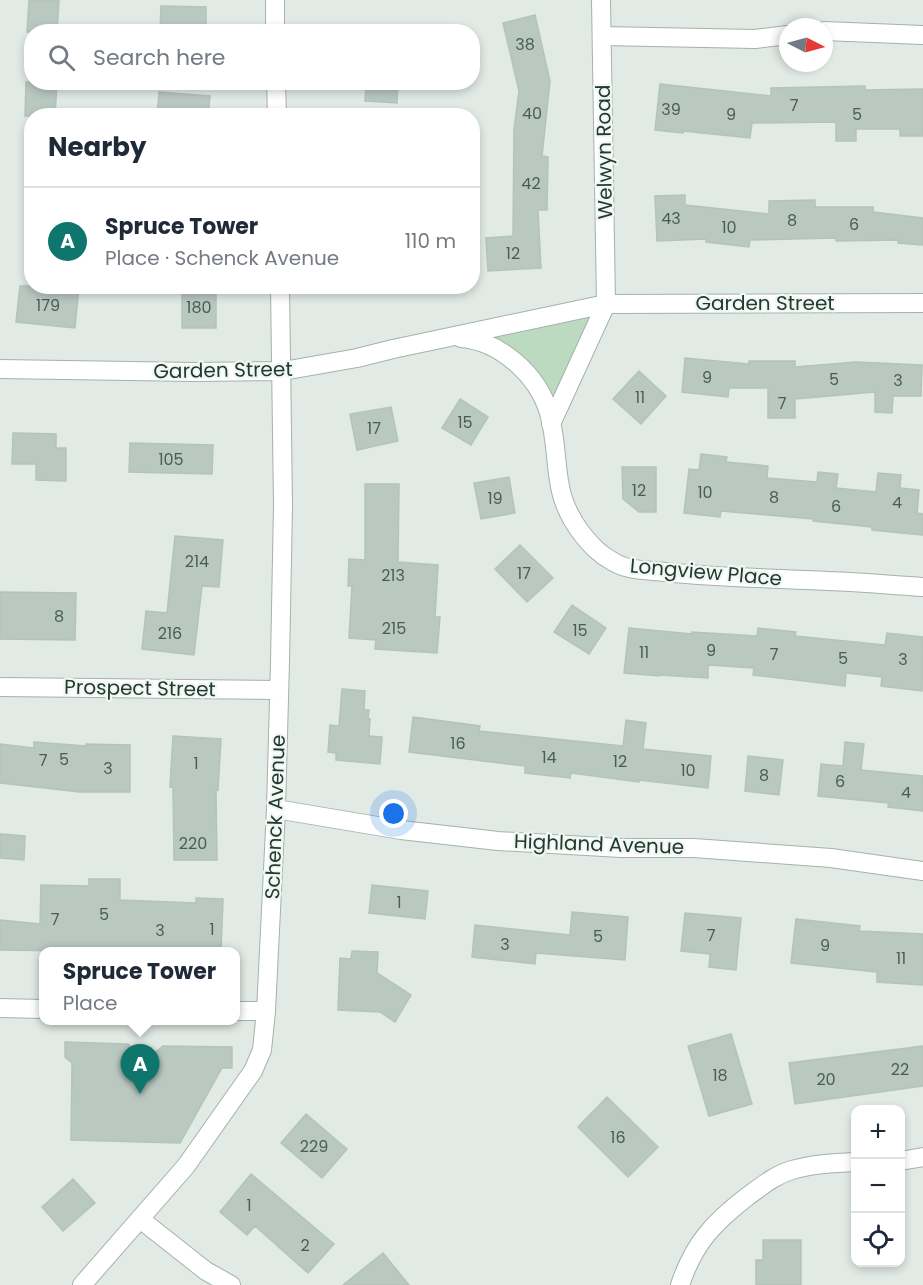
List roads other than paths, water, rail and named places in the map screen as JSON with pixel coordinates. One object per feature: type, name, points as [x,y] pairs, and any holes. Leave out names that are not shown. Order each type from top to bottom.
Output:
[{"type":"street","points":[[274,0],[275,24]]},
{"type":"street","name":"Welwyn Road","points":[[601,0],[606,304]]},
{"type":"street","points":[[833,31],[923,35]]},
{"type":"street","points":[[602,36],[754,39],[779,36]]},
{"type":"street","points":[[276,90],[276,108]]},
{"type":"street","name":"Schenck Avenue","points":[[82,1285],[186,1166],[253,1071],[262,1050],[276,809],[283,525],[283,371],[280,294]]},
{"type":"street","name":"Garden Street","points":[[0,369],[283,371],[357,358],[606,304],[923,303]]},
{"type":"street","points":[[551,424],[606,304]]},
{"type":"street","name":"Garden Street","points":[[443,338],[481,341],[510,358],[537,389],[545,404],[551,424]]},
{"type":"street","name":"Longview Place","points":[[551,424],[559,490],[569,517],[594,548],[613,562],[628,568],[703,576],[923,587]]},
{"type":"street","name":"Prospect Street","points":[[0,687],[279,690]]},
{"type":"street","name":"Highland Avenue","points":[[276,809],[400,830],[498,841],[621,848],[694,848],[831,858],[923,871]]},
{"type":"street","points":[[0,1008],[39,1009]]},
{"type":"street","points":[[240,1011],[266,1011]]},
{"type":"street","points":[[905,1160],[923,1157]]},
{"type":"street","points":[[680,1285],[686,1267],[706,1233],[720,1218],[768,1181],[790,1171],[828,1163],[851,1162]]},
{"type":"street","points":[[140,1219],[206,1271],[231,1285]]},
{"type":"place","name":"Spruce Tower","points":[[140,1094]]}]
